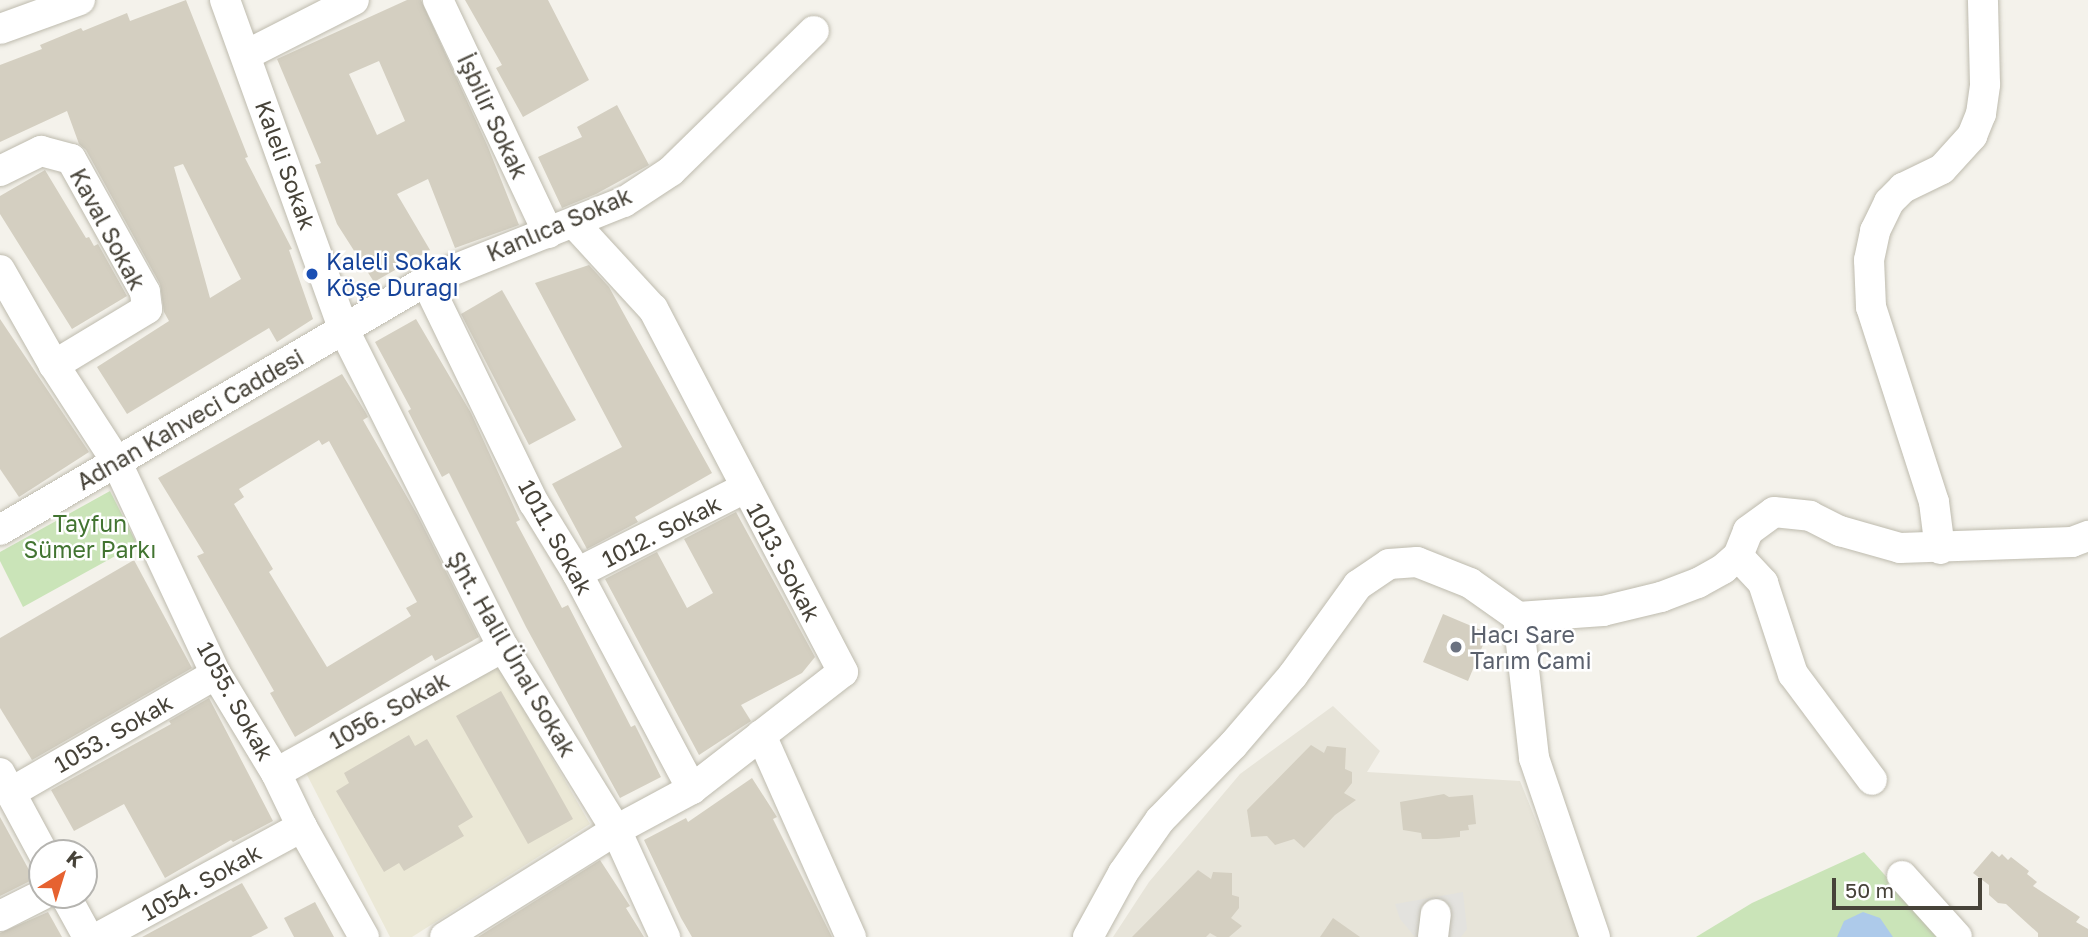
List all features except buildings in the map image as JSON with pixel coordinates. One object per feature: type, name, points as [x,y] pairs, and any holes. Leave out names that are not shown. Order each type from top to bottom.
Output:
[{"type":"street","points":[[0,29],[80,0]]},
{"type":"street","name":"Kaleli Sokak","points":[[225,0],[344,330]]},
{"type":"street","points":[[246,55],[354,0]]},
{"type":"street","name":"İşbilir Sokak","points":[[438,0],[561,228]]},
{"type":"street","points":[[1940,549],[1934,502],[1871,307],[1869,260],[1875,231],[1889,202],[1903,188],[1941,169],[1972,136],[1981,114],[1985,84],[1983,0]]},
{"type":"street","name":"Kanlıca Sokak","points":[[344,330],[425,281],[624,202],[671,171],[814,31]]},
{"type":"street","name":"Kaval Sokak","points":[[0,171],[41,151],[71,159],[145,292],[147,309],[54,365]]},
{"type":"street","name":"1013. Sokak","points":[[445,937],[616,830],[692,789],[843,672],[653,309],[561,228]]},
{"type":"street","name":"1055. Sokak","points":[[0,270],[54,365],[116,461],[216,674],[276,773],[302,827],[364,937]]},
{"type":"street","name":"1011. Sokak","points":[[425,281],[534,503],[577,573],[692,789]]},
{"type":"street","name":"Adnan Kahveci Caddesi","points":[[0,530],[344,330]]},
{"type":"street","name":"Şht. Halil Ünal Sokak","points":[[344,330],[503,648],[616,830],[665,937]]},
{"type":"street","name":"1012. Sokak","points":[[577,573],[745,488]]},
{"type":"street","points":[[1088,937],[1123,873],[1160,820],[1233,745],[1293,675],[1359,585],[1389,564],[1417,562],[1470,583],[1518,617],[1603,611],[1661,597],[1715,574],[1738,556],[1748,531],[1759,520],[1774,512],[1787,512],[1900,548],[1940,549],[2072,542],[2088,536]]},
{"type":"street","points":[[1738,556],[1763,583],[1793,674],[1871,780]]},
{"type":"street","points":[[1518,617],[1534,758],[1595,937]]},
{"type":"street","name":"1056. Sokak","points":[[276,773],[503,648]]},
{"type":"street","name":"1053. Sokak","points":[[5,783],[216,674]]},
{"type":"street","points":[[761,734],[851,937]]},
{"type":"street","points":[[5,783],[35,839]]},
{"type":"street","name":"1054. Sokak","points":[[99,937],[302,827]]},
{"type":"street","points":[[1902,876],[1957,937]]},
{"type":"street","points":[[0,916],[28,902]]},
{"type":"street","points":[[73,909],[88,937]]},
{"type":"shaded area","points":[[497,663],[590,824],[412,937],[390,937],[304,769]]},
{"type":"shaded area","points":[[1333,706],[1380,751],[1367,772],[1520,781],[1583,937],[1113,937],[1149,882],[1240,774]]},
{"type":"shaded area","points":[[1463,892],[1467,929],[1461,937],[1415,937],[1400,919],[1395,904]]},
{"type":"green space","name":"Tayfun Sümer Parkı","points":[[110,491],[137,544],[23,607],[0,561],[0,552]]},
{"type":"green space","points":[[1864,852],[1941,937],[1696,937],[1752,903]]},
{"type":"water","points":[[1863,912],[1880,918],[1893,937],[1837,937],[1844,921]]},
{"type":"place","name":"Kaleli Sokak Köşe Durağı","points":[[312,274]]},
{"type":"place","name":"Hacı Sare Tarım Cami","points":[[1456,647]]}]
